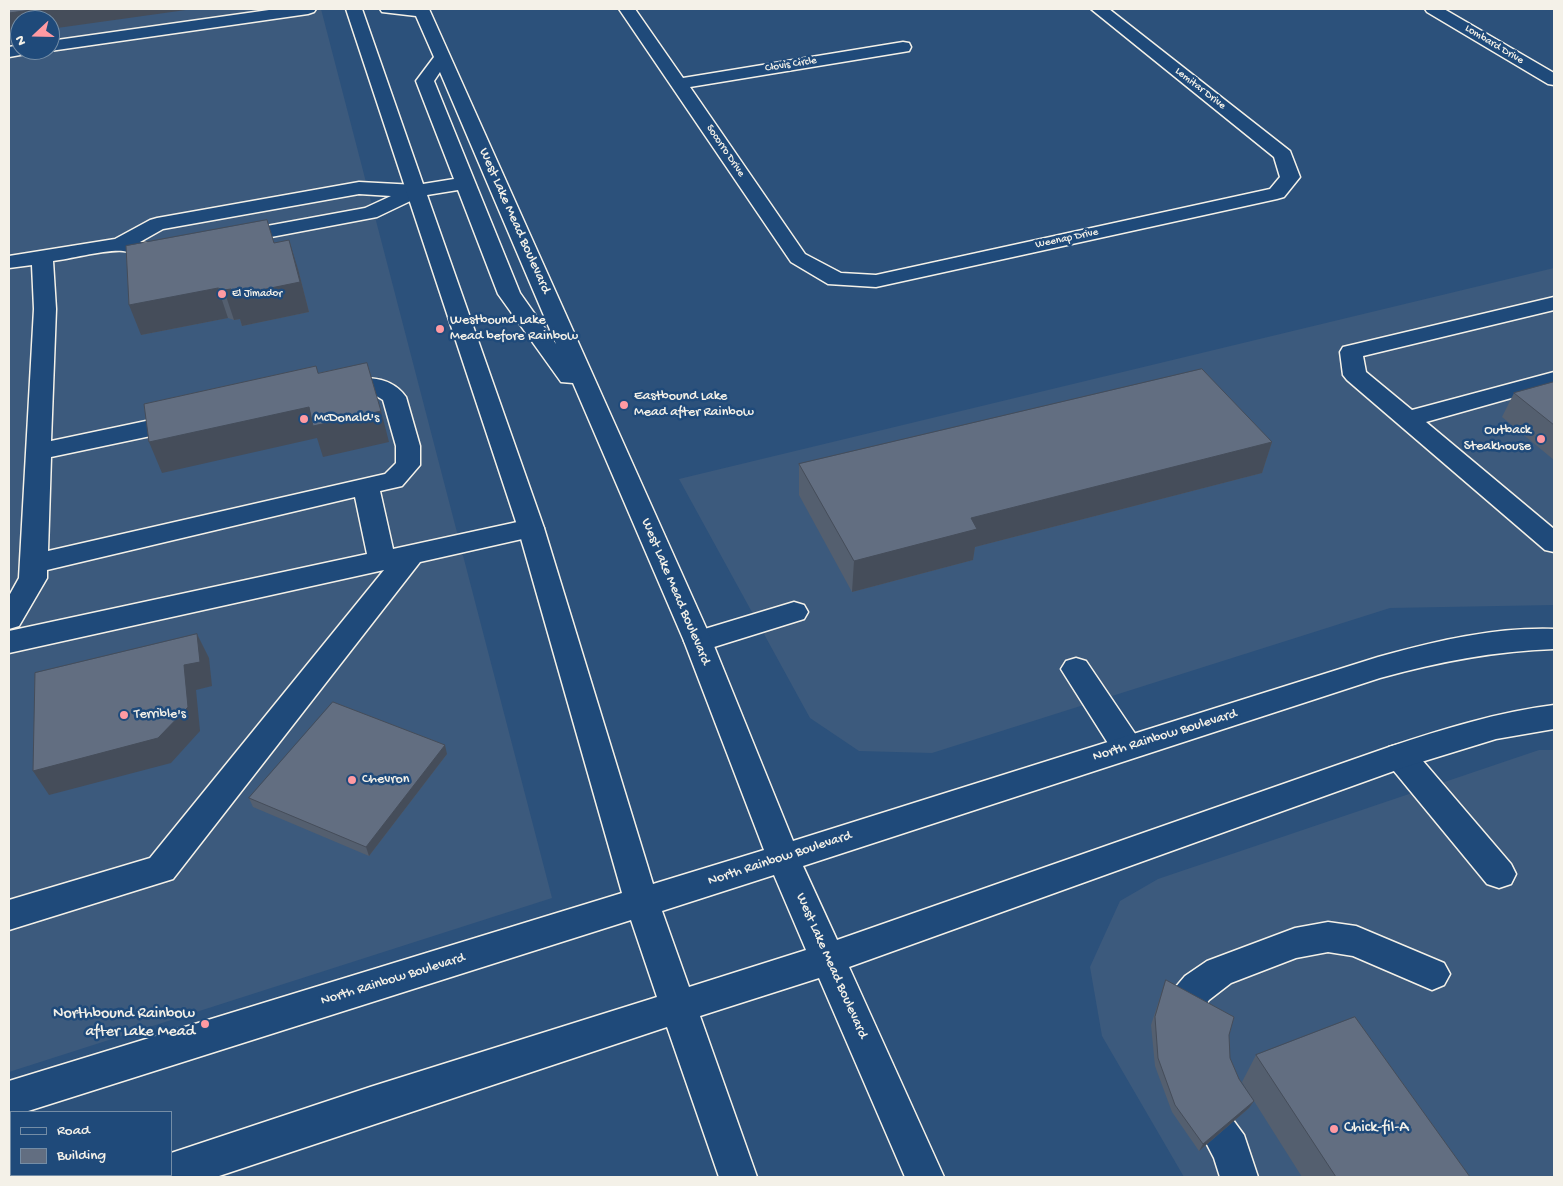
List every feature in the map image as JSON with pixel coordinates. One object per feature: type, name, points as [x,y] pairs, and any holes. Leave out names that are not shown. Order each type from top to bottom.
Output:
[{"type":"main road","points":[[60,45],[308,9]]},
{"type":"main road","points":[[354,9],[531,528],[642,903],[738,1177]]},
{"type":"main road","points":[[388,9],[421,10]]},
{"type":"main road","name":"Socorro Drive","points":[[627,9],[798,258],[836,279]]},
{"type":"main road","name":"Lemitar Drive","points":[[1098,9],[1283,156],[1290,178]]},
{"type":"main road","name":"Lombard Drive","points":[[1433,9],[1554,80]]},
{"type":"main road","name":"West Lake Mead Boulevard","points":[[421,10],[698,641],[783,858],[925,1177]]},
{"type":"main road","name":"Clovis Circle","points":[[678,84],[903,47]]},
{"type":"main road","points":[[442,57],[425,81],[509,294],[600,419]]},
{"type":"main road","name":"Weenap Drive","points":[[836,279],[876,281],[1277,192],[1290,178]]},
{"type":"main road","points":[[216,241],[370,213],[416,192],[465,183]]},
{"type":"main road","points":[[9,262],[121,244],[157,224],[225,211],[359,188],[416,192]]},
{"type":"main road","points":[[121,244],[159,252],[188,246]]},
{"type":"main road","points":[[9,619],[34,571],[45,309],[42,257]]},
{"type":"main road","points":[[1549,311],[1351,352],[1355,375],[1554,543]]},
{"type":"main road","points":[[1408,419],[1554,379]]},
{"type":"main road","points":[[34,571],[367,493],[393,480],[408,465],[408,446],[394,397],[379,387],[358,384],[310,395]]},
{"type":"main road","points":[[39,452],[204,417]]},
{"type":"main road","points":[[367,493],[397,557]]},
{"type":"main road","points":[[9,642],[531,528]]},
{"type":"main road","points":[[9,914],[161,869],[397,557]]},
{"type":"main road","points":[[698,641],[794,612]]},
{"type":"main road","name":"North Rainbow Boulevard","points":[[9,1099],[642,903],[1127,747],[1421,656],[1474,645],[1540,638],[1554,639]]},
{"type":"main road","points":[[1076,670],[1127,747]]},
{"type":"main road","points":[[172,1173],[827,959],[1400,756],[1491,730],[1539,718],[1554,717]]},
{"type":"main road","points":[[1400,756],[1499,874]]},
{"type":"main road","points":[[1187,1001],[1197,988],[1218,972],[1296,943],[1328,937],[1356,941],[1432,974]]},
{"type":"main road","points":[[1220,1133],[1230,1148],[1239,1177]]},
{"type":"shaded area","points":[[9,9],[321,9],[552,898],[9,1072]]},
{"type":"shaded area","points":[[1554,268],[1554,605],[1390,608],[932,753],[859,751],[810,718],[679,479]]},
{"type":"shaded area","points":[[1539,750],[1554,750],[1554,1177],[1184,1177],[1102,1036],[1090,967],[1120,901],[1158,879]]},
{"type":"building","points":[[9,9],[39,9],[10,10],[9,13]]},
{"type":"building","points":[[267,220],[274,243],[289,240],[300,282],[232,296],[231,289],[224,290],[218,288],[129,305],[126,246]]},
{"type":"building","points":[[367,363],[381,411],[313,426],[309,407],[149,442],[144,404],[316,366],[318,373]]},
{"type":"building","points":[[1202,369],[1272,442],[971,518],[977,529],[854,561],[799,464]]},
{"type":"building","points":[[1554,382],[1554,425],[1514,393]]},
{"type":"building","name":"Terrible's","points":[[197,634],[200,662],[184,665],[188,707],[158,738],[33,771],[35,673]]},
{"type":"building","points":[[333,702],[445,745],[366,847],[249,798]]},
{"type":"building","points":[[1166,980],[1234,1017],[1229,1035],[1230,1058],[1239,1079],[1254,1101],[1203,1144],[1175,1105],[1158,1058],[1155,1017]]},
{"type":"building","points":[[1355,1017],[1470,1177],[1336,1177],[1256,1055]]},
{"type":"place","name":"El Jimador","points":[[222,294]]},
{"type":"place","name":"Westbound Lake Mead before Rainbow","points":[[440,329]]},
{"type":"place","name":"Eastbound Lake Mead after Rainbow","points":[[624,405]]},
{"type":"place","name":"McDonald's","points":[[304,419]]},
{"type":"place","name":"Outback Steakhouse","points":[[1541,439]]},
{"type":"place","name":"Terrible's","points":[[124,715]]},
{"type":"place","name":"Chevron","points":[[352,780]]},
{"type":"place","name":"Northbound Rainbow after Lake Mead","points":[[205,1024]]},
{"type":"place","name":"Chick-fil-A","points":[[1334,1129]]}]
